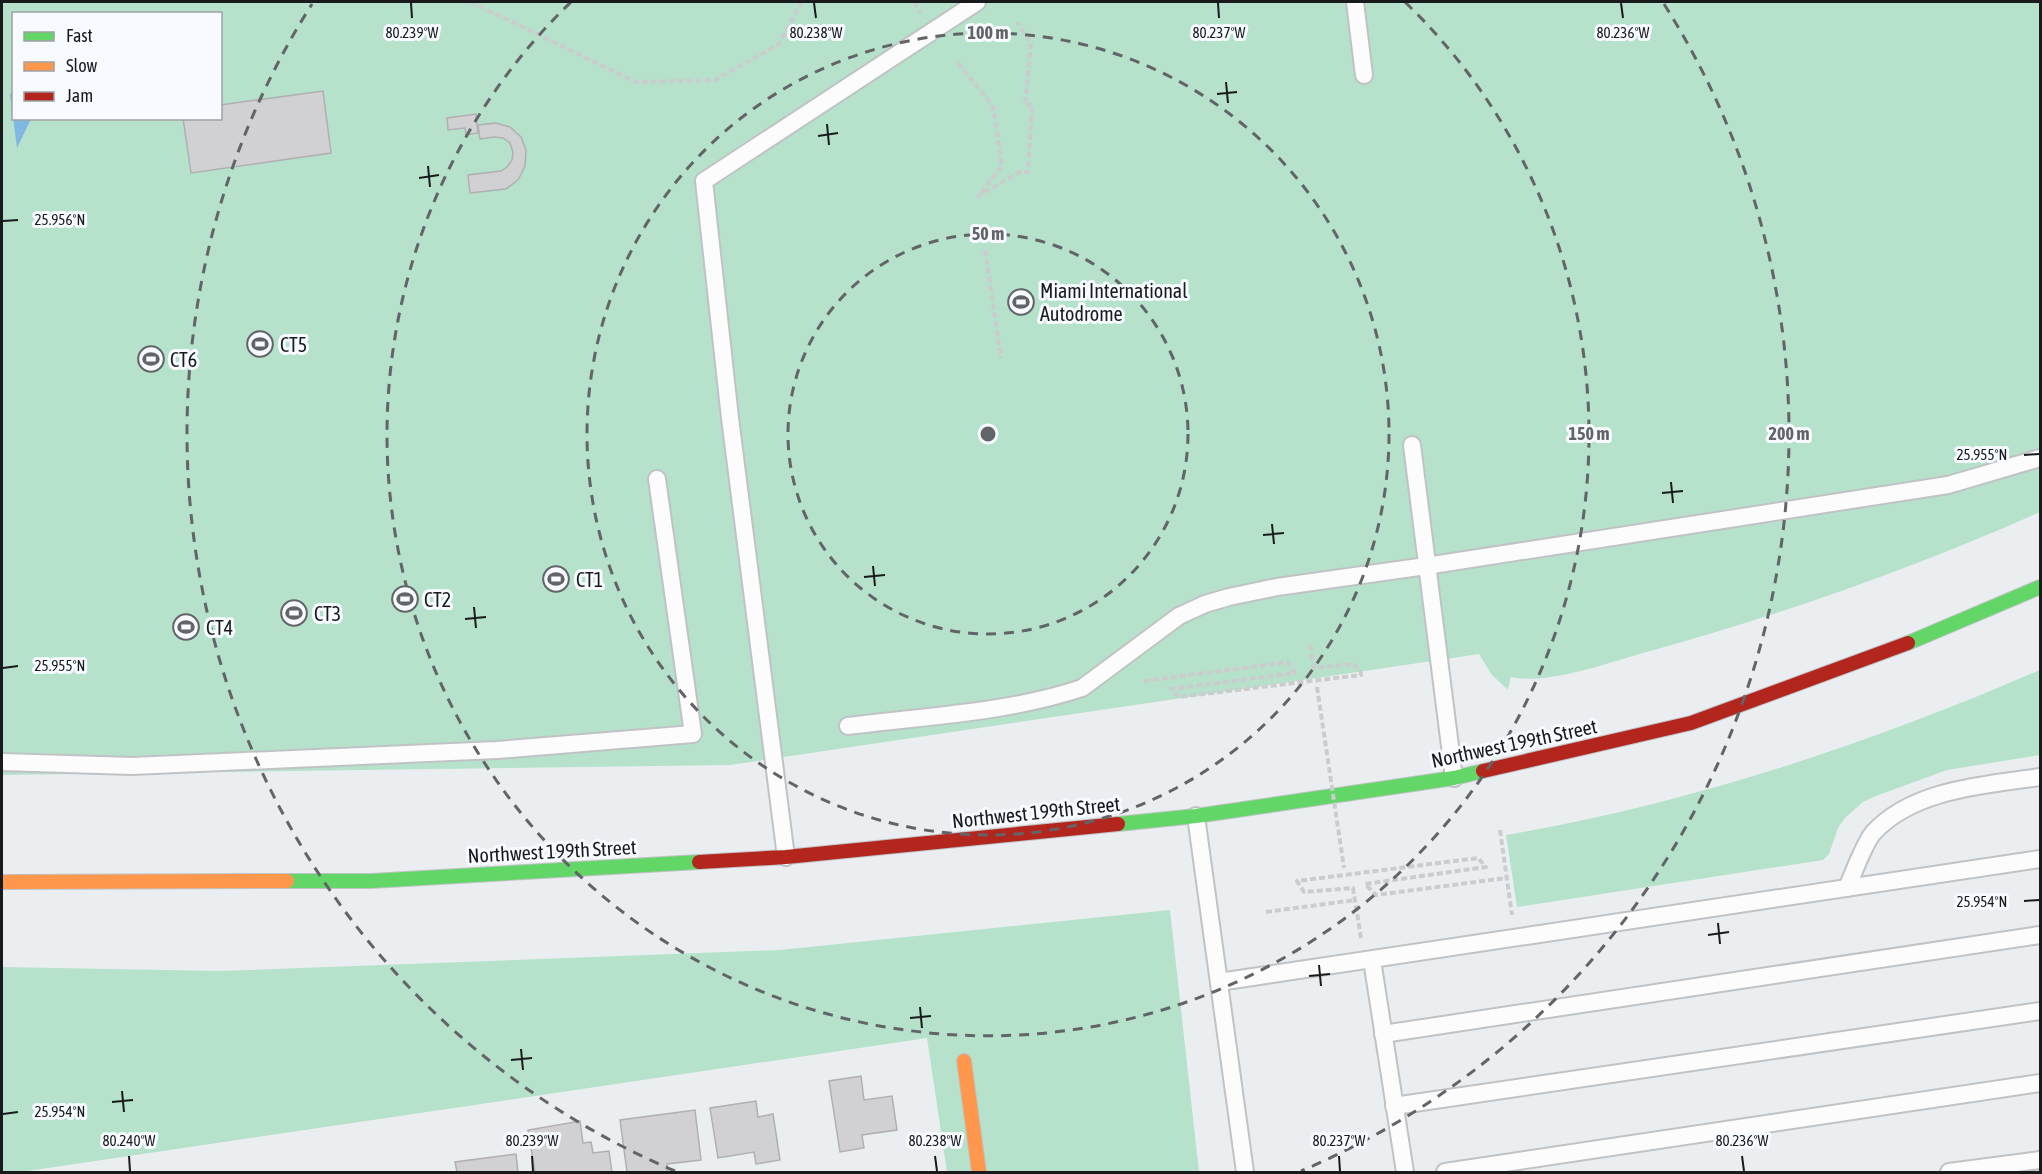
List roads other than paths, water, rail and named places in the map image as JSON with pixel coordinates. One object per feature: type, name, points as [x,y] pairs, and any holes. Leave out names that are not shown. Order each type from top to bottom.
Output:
[{"type":"main road","name":"Northwest 199th Street","points":[[2,882],[371,881],[786,857],[1196,816],[1454,778],[1691,723],[1925,637],[2040,587]]},
{"type":"main road","points":[[964,1061],[979,1173]]},
{"type":"lane","points":[[786,857],[731,430],[704,181],[977,2]]},
{"type":"lane","points":[[1355,2],[1364,75]]},
{"type":"lane","points":[[1412,445],[1454,778]]},
{"type":"lane","points":[[848,726],[991,709],[1034,702],[1082,688],[1179,616],[1205,604],[1276,587],[1948,485],[2040,458]]},
{"type":"lane","points":[[2,762],[132,766],[497,750],[693,734],[657,479]]},
{"type":"lane","points":[[1847,888],[1872,834],[1901,810],[1956,789],[2040,777]]},
{"type":"lane","points":[[1196,816],[1245,1173]]},
{"type":"lane","points":[[1219,982],[2040,859]]},
{"type":"lane","points":[[1383,1034],[2040,935]]},
{"type":"lane","points":[[1372,960],[1405,1173]]},
{"type":"lane","points":[[1394,1106],[2040,1011]]},
{"type":"lane","points":[[1445,1173],[2040,1083]]},
{"type":"lane","points":[[1948,1173],[2040,1160]]},
{"type":"water","points":[[13,120],[31,120],[17,148]]},
{"type":"place","name":"Miami International Autodrome","points":[[1021,302]]},
{"type":"place","name":"CT5","points":[[260,344]]},
{"type":"place","name":"CT6","points":[[151,359]]},
{"type":"place","name":"CT1","points":[[556,579]]},
{"type":"place","name":"CT2","points":[[405,599]]},
{"type":"place","name":"CT3","points":[[294,613]]},
{"type":"place","name":"CT4","points":[[186,627]]}]
